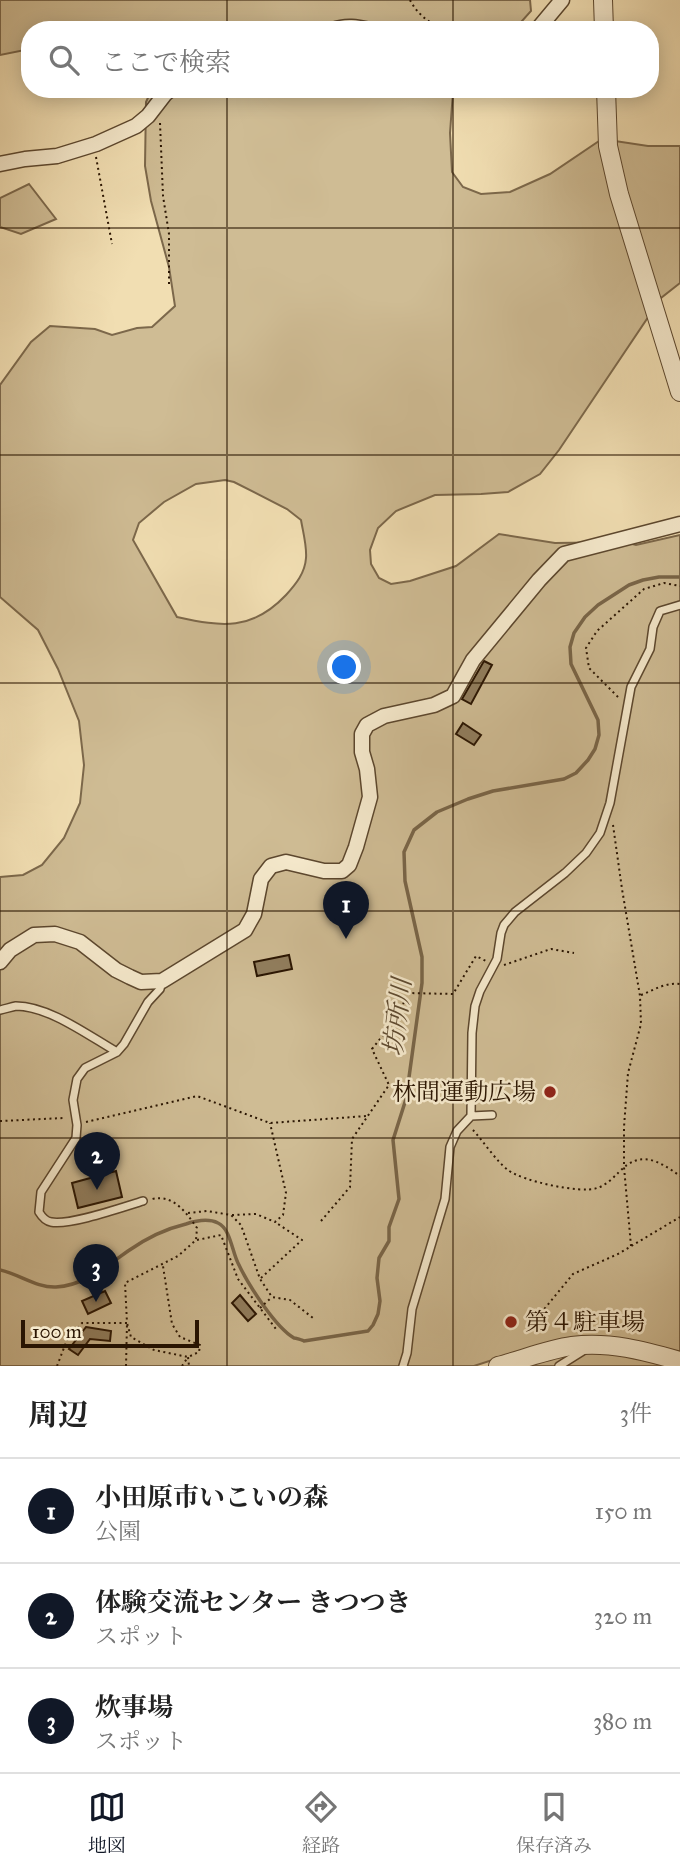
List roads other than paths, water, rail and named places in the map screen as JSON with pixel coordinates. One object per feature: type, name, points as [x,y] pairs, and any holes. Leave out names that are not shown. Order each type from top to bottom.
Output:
[{"type":"street","points":[[544,21],[562,0]]},
{"type":"street","points":[[603,0],[604,21]]},
{"type":"street","points":[[0,164],[57,156],[94,145],[136,126],[163,98]]},
{"type":"street","points":[[606,98],[608,146],[619,194],[680,392]]},
{"type":"street","points":[[0,962],[10,950],[34,936],[55,934],[80,942],[116,970],[141,982],[162,981],[246,930],[254,914],[261,879],[271,866],[286,862],[324,871],[342,871],[349,865],[370,797],[362,752],[362,734],[367,725],[384,716],[435,705],[453,696],[473,660],[564,554],[680,524]]},
{"type":"street","points":[[498,1366],[571,1346],[592,1345],[611,1345],[680,1361]]},
{"type":"lane","points":[[468,1119],[475,1006],[494,965],[504,925],[515,912],[586,853],[600,833],[610,803],[631,687],[650,649],[657,616],[660,611],[680,604]]},
{"type":"lane","points":[[143,1201],[65,1223],[49,1222],[38,1212],[41,1192],[76,1138],[73,1100],[77,1079],[90,1065],[117,1052],[128,1040],[148,1002],[160,989],[162,981]]},
{"type":"lane","points":[[0,1010],[14,1006],[34,1009],[117,1052]]},
{"type":"lane","points":[[403,1366],[412,1309],[444,1199],[450,1147],[457,1131],[468,1119],[492,1115]]},
{"type":"lane","points":[[559,1366],[592,1345]]},
{"type":"waterway","name":"坊所川","points":[[0,1270],[49,1287],[66,1286],[94,1274],[156,1235],[193,1222],[210,1221],[218,1223],[226,1230],[237,1260],[255,1294],[279,1325],[294,1338],[304,1341],[368,1331],[378,1314],[380,1301],[377,1278],[379,1258],[389,1241],[389,1227],[399,1199],[393,1140],[406,1099],[422,983],[422,957],[405,881],[404,852],[414,830],[437,812],[493,791],[564,779],[576,773],[595,749],[599,735],[598,720],[571,664],[570,647],[574,633],[598,605],[629,585],[659,577],[680,577]]},
{"type":"place","name":"小田原市いこいの森","points":[[346,939]]},
{"type":"place","name":"林間運動広場","points":[[550,1092]]},
{"type":"place","name":"体験交流センター きつつき","points":[[97,1190]]},
{"type":"place","name":"炊事場","points":[[96,1302]]},
{"type":"place","name":"第４駐車場","points":[[511,1322]]}]
